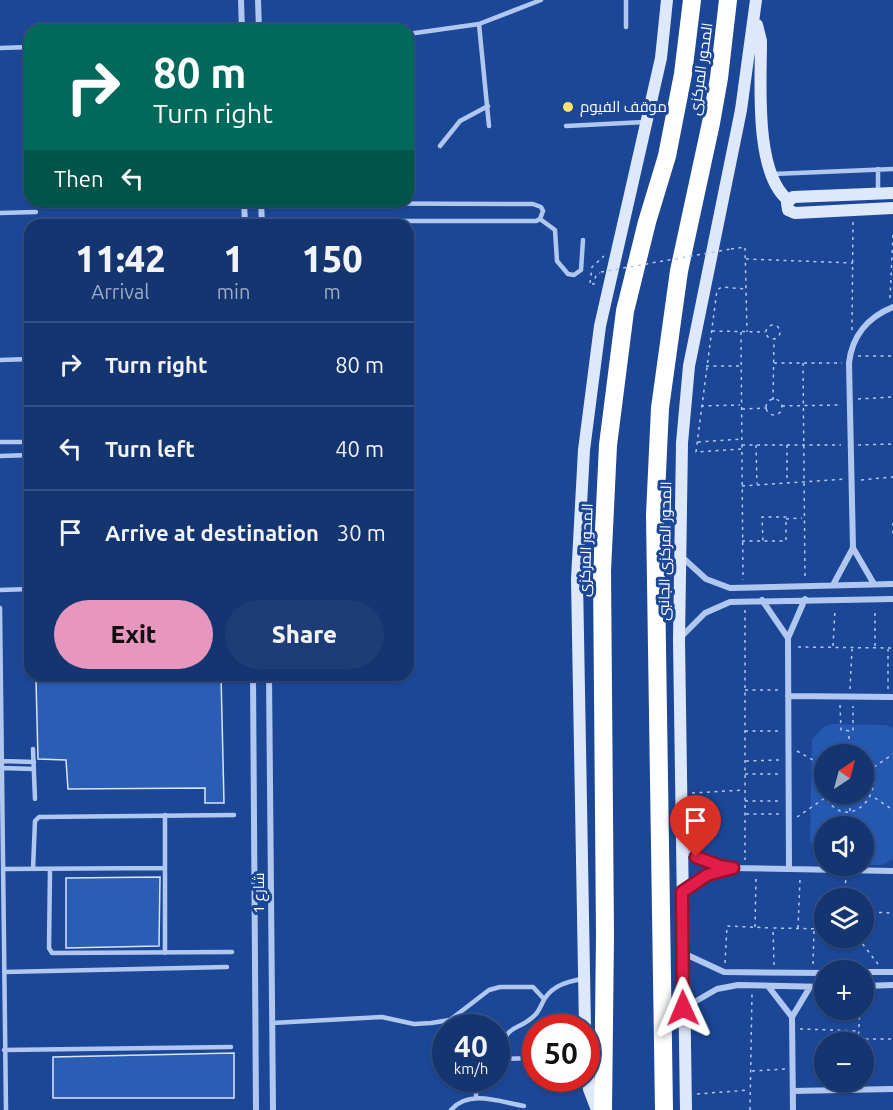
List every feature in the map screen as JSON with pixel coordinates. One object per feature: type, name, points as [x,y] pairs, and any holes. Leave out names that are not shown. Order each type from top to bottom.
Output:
[{"type":"highway","name":"المحور المركزى","points":[[603,1110],[605,924],[602,571],[608,446],[625,311],[644,232],[667,156],[683,74],[692,0]]},
{"type":"highway","name":"المحور المركزى","points":[[664,1110],[655,515],[660,408],[679,271],[713,112],[728,0]]},
{"type":"main road","name":"المحور المركزى الجانبى","points":[[686,1110],[679,640],[682,443],[688,366],[741,110],[756,0]]},
{"type":"main road","points":[[585,1014],[577,579],[584,450],[593,367],[606,296],[661,58],[666,2]]},
{"type":"main road","points":[[754,20],[761,41],[761,128],[775,186],[788,200]]},
{"type":"main road","points":[[788,200],[793,197],[893,194]]},
{"type":"main road","points":[[788,200],[787,207],[795,213],[893,208]]},
{"type":"main road","points":[[590,1092],[597,1110]]},
{"type":"street","points":[[241,0],[242,24]]},
{"type":"street","points":[[258,0],[259,24]]},
{"type":"street","points":[[833,585],[853,548],[850,356],[866,324],[891,308]]},
{"type":"street","points":[[853,548],[874,584]]},
{"type":"street","points":[[679,553],[706,579],[730,588],[893,584]]},
{"type":"street","points":[[789,869],[788,638],[805,599]]},
{"type":"street","points":[[679,640],[698,619],[713,608],[730,602],[893,599]]},
{"type":"street","points":[[762,600],[788,638]]},
{"type":"street","name":"شارع 1","points":[[253,681],[256,1110]]},
{"type":"street","name":"شارع 1","points":[[269,681],[273,1110]]},
{"type":"street","points":[[788,693],[890,696]]},
{"type":"street","points":[[682,849],[708,862],[733,868],[814,869]]},
{"type":"street","points":[[682,892],[707,875],[733,868]]},
{"type":"street","points":[[874,871],[893,871]]},
{"type":"street","points":[[682,952],[714,970],[724,972],[813,973]]},
{"type":"street","points":[[874,972],[893,972]]},
{"type":"street","points":[[683,1008],[717,989],[738,985],[814,987]]},
{"type":"street","points":[[874,986],[893,985]]},
{"type":"street","points":[[768,986],[792,1017]]},
{"type":"street","points":[[793,1110],[792,1017],[810,987]]},
{"type":"street","points":[[793,1091],[893,1089]]},
{"type":"lane","points":[[414,33],[479,24],[539,0]]},
{"type":"lane","points":[[626,0],[626,27]]},
{"type":"lane","points":[[479,24],[489,126]]},
{"type":"lane","points":[[0,48],[24,47]]},
{"type":"lane","points":[[440,146],[460,121],[488,106]]},
{"type":"lane","points":[[566,126],[647,122]]},
{"type":"lane","points":[[771,174],[893,169]]},
{"type":"lane","points":[[878,170],[878,194]]},
{"type":"lane","points":[[414,203],[533,204],[541,207],[543,215],[536,221],[414,222]]},
{"type":"lane","points":[[0,213],[36,212]]},
{"type":"lane","points":[[540,219],[555,230],[557,261],[568,274],[574,275],[581,270],[583,240]]},
{"type":"lane","points":[[0,360],[24,359]]},
{"type":"lane","points":[[0,442],[24,442]]},
{"type":"lane","points":[[0,456],[24,456]]},
{"type":"lane","points":[[0,590],[24,589]]},
{"type":"lane","points":[[0,608],[6,1110]]},
{"type":"lane","points":[[33,749],[35,799]]},
{"type":"lane","points":[[2,761],[34,762]]},
{"type":"lane","points":[[2,768],[34,769]]},
{"type":"lane","points":[[165,815],[165,953]]},
{"type":"lane","points":[[33,869],[35,824],[39,817],[234,815]]},
{"type":"lane","points":[[3,869],[165,868]]},
{"type":"lane","points":[[50,869],[49,948],[52,953],[232,952]]},
{"type":"lane","points":[[4,972],[227,968]]},
{"type":"lane","points":[[510,1031],[535,1015],[544,999],[561,984],[584,978]]},
{"type":"lane","points":[[272,1023],[382,1017],[414,1024],[450,1020],[489,990],[500,987],[533,987],[544,999]]},
{"type":"lane","points":[[4,1050],[231,1047]]},
{"type":"lane","points":[[476,1092],[476,1097]]},
{"type":"lane","points":[[450,1110],[464,1099],[476,1097],[524,1106]]},
{"type":"path","points":[[850,356],[854,263],[853,210]]},
{"type":"path","points":[[891,308],[893,235]]},
{"type":"path","points":[[592,267],[590,284],[594,284],[596,275],[601,272],[745,248],[747,332]]},
{"type":"path","points":[[746,259],[854,263]]},
{"type":"path","points":[[742,449],[696,452],[718,289],[722,287],[746,289]]},
{"type":"path","points":[[711,331],[765,332],[771,325],[777,327],[779,336],[774,340]]},
{"type":"path","points":[[741,332],[743,587]]},
{"type":"path","points":[[765,332],[768,338],[774,340]]},
{"type":"path","points":[[774,340],[774,400]]},
{"type":"path","points":[[774,363],[803,363],[850,356],[893,356]]},
{"type":"path","points":[[803,363],[802,482],[805,586]]},
{"type":"path","points":[[706,366],[741,366]]},
{"type":"path","points":[[782,406],[893,397]]},
{"type":"path","points":[[766,408],[770,401],[774,400],[779,401],[782,406]]},
{"type":"path","points":[[701,406],[741,405]]},
{"type":"path","points":[[766,408],[769,413],[775,415],[780,412],[782,406]]},
{"type":"path","points":[[741,409],[766,408]]},
{"type":"path","points":[[697,442],[742,439]]},
{"type":"path","points":[[787,444],[787,483]]},
{"type":"path","points":[[742,445],[893,444]]},
{"type":"path","points":[[756,445],[757,485]]},
{"type":"path","points":[[742,486],[893,477]]},
{"type":"path","points":[[763,541],[762,517],[803,518]]},
{"type":"path","points":[[742,541],[786,541],[786,519]]},
{"type":"path","points":[[893,523],[893,535]]},
{"type":"path","points":[[833,648],[835,599]]},
{"type":"path","points":[[875,599],[875,648]]},
{"type":"path","points":[[745,600],[745,868]]},
{"type":"path","points":[[788,647],[893,648]]},
{"type":"path","points":[[839,696],[841,730],[853,731],[852,648]]},
{"type":"path","points":[[888,648],[890,696]]},
{"type":"path","points":[[745,690],[788,693]]},
{"type":"path","points":[[849,730],[849,744]]},
{"type":"path","points":[[745,731],[788,731]]},
{"type":"path","points":[[788,746],[814,760]]},
{"type":"path","points":[[874,766],[893,754]]},
{"type":"path","points":[[745,761],[788,760]]},
{"type":"path","points":[[832,804],[836,808],[850,812],[864,808],[875,797],[878,783],[874,770]]},
{"type":"path","points":[[745,774],[788,774]]},
{"type":"path","points":[[874,783],[878,783]]},
{"type":"path","points":[[681,793],[745,790]]},
{"type":"path","points":[[875,797],[893,810]]},
{"type":"path","points":[[745,801],[789,801]]},
{"type":"path","points":[[789,822],[816,804]]},
{"type":"path","points":[[850,804],[850,816]]},
{"type":"path","points":[[745,814],[789,814]]},
{"type":"path","points":[[755,927],[756,868]]},
{"type":"path","points":[[798,928],[800,869]]},
{"type":"path","points":[[874,912],[893,913]]},
{"type":"path","points":[[724,972],[727,926],[814,929],[813,973]]},
{"type":"path","points":[[773,928],[774,973]]},
{"type":"path","points":[[866,948],[884,972]]},
{"type":"path","points":[[750,1110],[752,986]]},
{"type":"path","points":[[792,1028],[859,1031],[860,1020]]},
{"type":"path","points":[[874,1040],[893,1039]]},
{"type":"path","points":[[751,1071],[792,1069]]},
{"type":"path","points":[[685,1094],[750,1090]]},
{"type":"shaded area","points":[[832,724],[885,725],[893,728],[893,859],[882,865],[874,865],[874,816],[814,816],[814,847],[810,841],[812,739],[824,727]]},
{"type":"building","points":[[36,681],[221,681],[224,803],[205,803],[205,788],[68,789],[66,760],[38,759]]},
{"type":"building","points":[[160,877],[159,946],[66,948],[66,878]]},
{"type":"building","points":[[234,1053],[234,1098],[53,1098],[53,1057]]},
{"type":"place","name":"موقف الفيوم","points":[[568,107]]},
{"type":"route","points":[[683,1008],[682,892],[707,875],[733,868],[696,857]]}]
